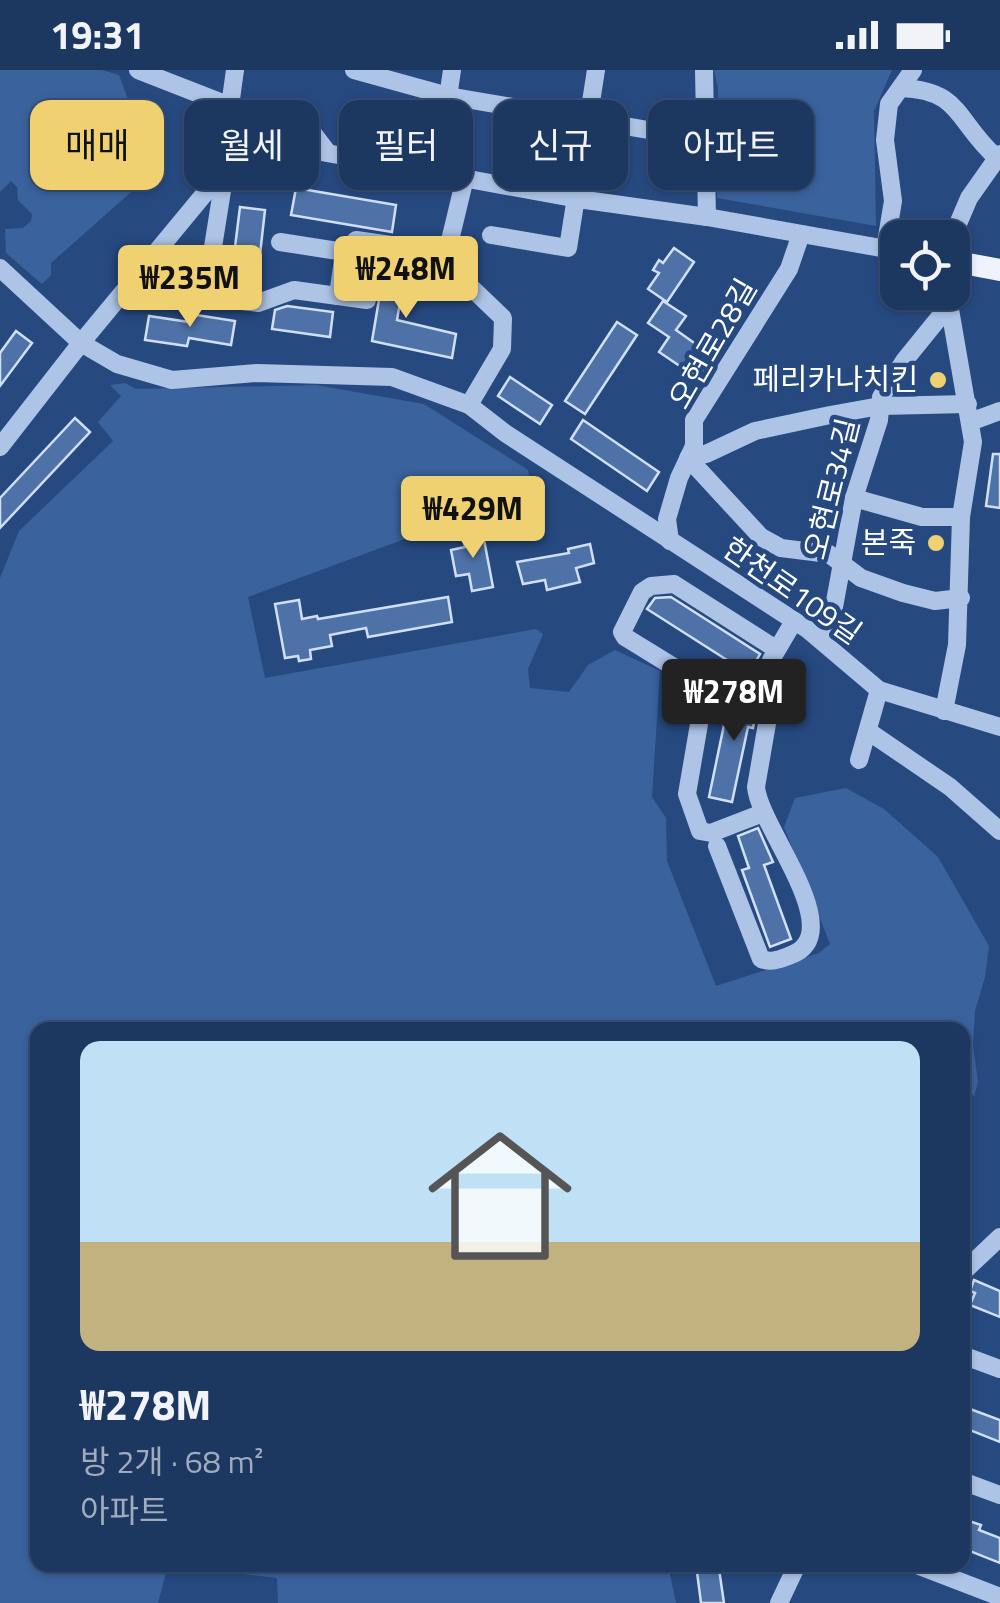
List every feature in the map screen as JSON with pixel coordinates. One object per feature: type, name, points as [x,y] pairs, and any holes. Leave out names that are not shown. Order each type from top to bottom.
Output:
[{"type":"main road","points":[[970,264],[1000,270]]},
{"type":"street","points":[[138,70],[215,100]]},
{"type":"street","points":[[231,100],[235,70]]},
{"type":"street","points":[[354,70],[448,96],[493,104]]},
{"type":"street","points":[[447,100],[452,70]]},
{"type":"street","points":[[592,100],[596,70]]},
{"type":"street","points":[[704,70],[705,100]]},
{"type":"street","points":[[892,220],[885,140],[889,104],[913,70]]},
{"type":"street","points":[[900,88],[930,89],[951,102],[975,138],[998,156],[969,198],[960,220]]},
{"type":"street","points":[[319,141],[328,153]]},
{"type":"street","points":[[319,153],[339,155]]},
{"type":"street","points":[[473,180],[880,248]]},
{"type":"street","points":[[0,447],[208,190]]},
{"type":"street","points":[[222,190],[205,297],[258,303],[294,290],[367,300],[375,244]]},
{"type":"street","points":[[462,190],[447,253],[456,273],[503,318],[502,349],[468,405]]},
{"type":"street","points":[[491,235],[568,248],[579,190]]},
{"type":"street","points":[[707,190],[707,217]]},
{"type":"street","name":"오현로28길","points":[[670,541],[667,519],[678,478],[694,446],[694,420],[789,269],[801,234]]},
{"type":"street","points":[[338,296],[344,252],[356,240],[447,253]]},
{"type":"street","points":[[280,242],[344,252]]},
{"type":"street","name":"한천로109길","points":[[0,268],[81,342],[117,364],[172,380],[256,373],[392,377],[468,405],[794,621],[879,690],[1000,727]]},
{"type":"street","name":"오현로34길","points":[[826,645],[854,498],[881,397],[940,310]]},
{"type":"street","points":[[944,711],[957,645],[961,518],[973,442],[949,310]]},
{"type":"street","name":"오현로34길","points":[[688,458],[706,454],[755,431],[880,406],[1000,412]]},
{"type":"street","points":[[688,458],[762,537],[781,548],[813,550],[842,562],[861,578],[903,594],[935,600],[961,598]]},
{"type":"street","points":[[854,498],[922,517],[961,518]]},
{"type":"street","points":[[763,813],[711,832],[700,831],[688,794],[703,684],[622,632],[642,592],[650,586],[669,583],[776,649]]},
{"type":"street","points":[[717,846],[760,959],[776,960],[804,949],[812,934],[812,921],[794,873],[763,813],[756,788],[773,689],[771,660],[794,621]]},
{"type":"street","points":[[859,760],[879,690]]},
{"type":"street","points":[[868,731],[950,787],[1000,830]]},
{"type":"street","points":[[970,1265],[1000,1236]]},
{"type":"street","points":[[970,1358],[1000,1369]]},
{"type":"street","points":[[970,1484],[1000,1495]]},
{"type":"street","points":[[779,1603],[794,1572]]},
{"type":"street","points":[[935,1572],[1000,1597]]},
{"type":"shaded area","points":[[0,70],[102,70],[119,75],[128,100],[30,100],[30,190],[133,190],[51,263],[51,275],[42,284],[6,253],[5,229],[23,228],[32,214],[18,200],[17,187],[11,181],[0,192]]},
{"type":"shaded area","points":[[714,70],[892,70],[874,111],[876,226],[717,198],[717,190],[814,190],[814,100],[718,100]]},
{"type":"shaded area","points":[[125,383],[136,389],[316,385],[424,404],[528,470],[531,485],[525,495],[467,509],[413,536],[248,597],[265,678],[536,629],[543,634],[528,669],[530,688],[569,692],[588,665],[615,650],[660,671],[652,797],[666,818],[667,861],[716,986],[819,953],[830,944],[784,827],[795,798],[846,788],[884,809],[938,857],[989,946],[975,1011],[973,1045],[978,1082],[974,1097],[970,1090],[970,1022],[30,1022],[30,1572],[166,1572],[158,1603],[0,1603],[0,578],[19,531],[113,441],[98,422],[121,396],[110,385]]},
{"type":"shaded area","points":[[227,1572],[669,1572],[676,1603],[278,1603],[277,1578]]},
{"type":"building","points":[[296,190],[396,205],[392,232],[291,215]]},
{"type":"building","points":[[240,207],[265,210],[256,290],[230,287]]},
{"type":"building","points":[[674,248],[694,262],[667,302],[648,289],[659,273],[653,270],[659,260],[663,263]]},
{"type":"building","points":[[385,264],[406,267],[397,320],[456,334],[452,358],[372,341]]},
{"type":"building","points":[[663,301],[686,316],[676,330],[714,357],[699,379],[659,352],[669,337],[648,323]]},
{"type":"building","points":[[287,306],[333,312],[330,337],[272,329],[275,310]]},
{"type":"building","points":[[190,314],[235,321],[231,345],[189,338],[187,346],[145,340],[149,316],[189,322]]},
{"type":"building","points":[[617,322],[637,335],[585,414],[565,401]]},
{"type":"building","points":[[16,331],[32,343],[0,386],[0,353]]},
{"type":"building","points":[[510,377],[552,405],[540,424],[498,396]]},
{"type":"building","points":[[75,418],[90,432],[0,528],[0,498]]},
{"type":"building","points":[[583,420],[659,472],[647,491],[571,439]]},
{"type":"building","points":[[993,454],[1000,454],[1000,508],[986,506]]},
{"type":"building","points":[[482,529],[493,587],[472,591],[469,574],[456,576],[451,550],[465,547],[462,533]]},
{"type":"building","points":[[590,544],[594,563],[576,568],[580,582],[547,590],[545,580],[523,584],[517,562],[569,553],[568,549]]},
{"type":"building","points":[[448,597],[452,622],[368,637],[366,628],[330,635],[332,646],[310,650],[311,659],[285,658],[275,604],[299,600],[302,619],[318,619]]},
{"type":"building","points":[[671,597],[760,654],[749,674],[647,609],[655,598]]},
{"type":"building","points":[[741,684],[760,688],[732,802],[709,797],[725,720],[733,721]]},
{"type":"building","points":[[758,828],[773,862],[764,865],[791,939],[770,947],[742,870],[749,868],[738,836]]},
{"type":"building","points":[[974,1280],[1000,1291],[1000,1317],[970,1305],[975,1293],[970,1291]]},
{"type":"building","points":[[970,1409],[1000,1420],[1000,1442],[970,1430]]},
{"type":"building","points":[[970,1521],[981,1525],[979,1530],[1000,1538],[1000,1563],[970,1551]]},
{"type":"building","points":[[697,1572],[719,1572],[724,1603],[701,1603]]},
{"type":"place","name":"페리카나치킨","points":[[938,380]]},
{"type":"place","name":"본죽","points":[[936,543]]}]
